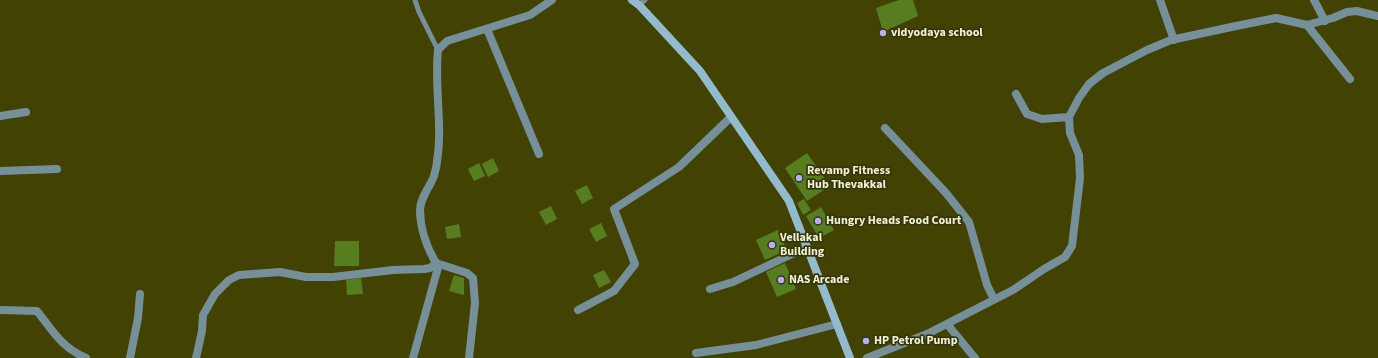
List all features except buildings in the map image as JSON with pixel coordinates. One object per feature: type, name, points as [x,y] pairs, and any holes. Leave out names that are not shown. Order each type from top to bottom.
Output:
[{"type":"main road","points":[[632,0],[642,3],[700,71],[788,201],[850,358]]},
{"type":"street","points":[[469,358],[475,303],[473,278],[468,273],[438,263],[431,254],[423,227],[420,209],[425,193],[434,177],[437,161],[439,128],[437,84],[438,50],[447,41],[530,15],[552,0]]},
{"type":"street","points":[[1160,0],[1174,40]]},
{"type":"street","points":[[1314,0],[1325,20]]},
{"type":"street","points":[[867,358],[927,334],[947,324],[1013,290],[1065,257],[1072,246],[1080,178],[1079,155],[1070,133],[1069,117],[1079,98],[1089,84],[1103,73],[1147,50],[1174,40],[1276,18],[1306,25],[1347,12],[1356,11],[1378,16]]},
{"type":"street","points":[[1306,25],[1350,79]]},
{"type":"street","points":[[487,29],[539,154]]},
{"type":"street","points":[[1016,94],[1027,114],[1042,119],[1069,117]]},
{"type":"street","points":[[0,116],[26,112]]},
{"type":"street","points":[[578,310],[614,291],[635,264],[614,209],[680,168],[732,117]]},
{"type":"street","points":[[885,128],[946,193],[969,222],[985,278],[994,299]]},
{"type":"street","points":[[0,171],[57,169]]},
{"type":"street","points":[[710,289],[733,282],[807,247]]},
{"type":"street","points":[[196,358],[202,331],[203,315],[215,294],[229,280],[239,275],[280,272],[306,277],[333,277],[393,270],[424,269],[430,268],[438,263]]},
{"type":"street","points":[[413,358],[438,263]]},
{"type":"street","points":[[130,358],[138,318],[140,294]]},
{"type":"street","points":[[0,310],[37,311],[59,340],[79,355],[86,358]]},
{"type":"street","points":[[696,353],[756,346],[837,324]]},
{"type":"street","points":[[947,324],[975,358]]},
{"type":"lane","points":[[415,0],[419,12],[438,50]]},
{"type":"place","name":"vidyodaya school","points":[[883,33]]},
{"type":"place","name":"Revamp Fitness Hub Thevakkal","points":[[799,178]]},
{"type":"place","name":"Hungry Heads Food Court","points":[[818,221]]},
{"type":"place","name":"Vellakal Building","points":[[772,245]]},
{"type":"place","name":"NAS Arcade","points":[[781,280]]},
{"type":"place","name":"HP Petrol Pump","points":[[866,341]]}]
